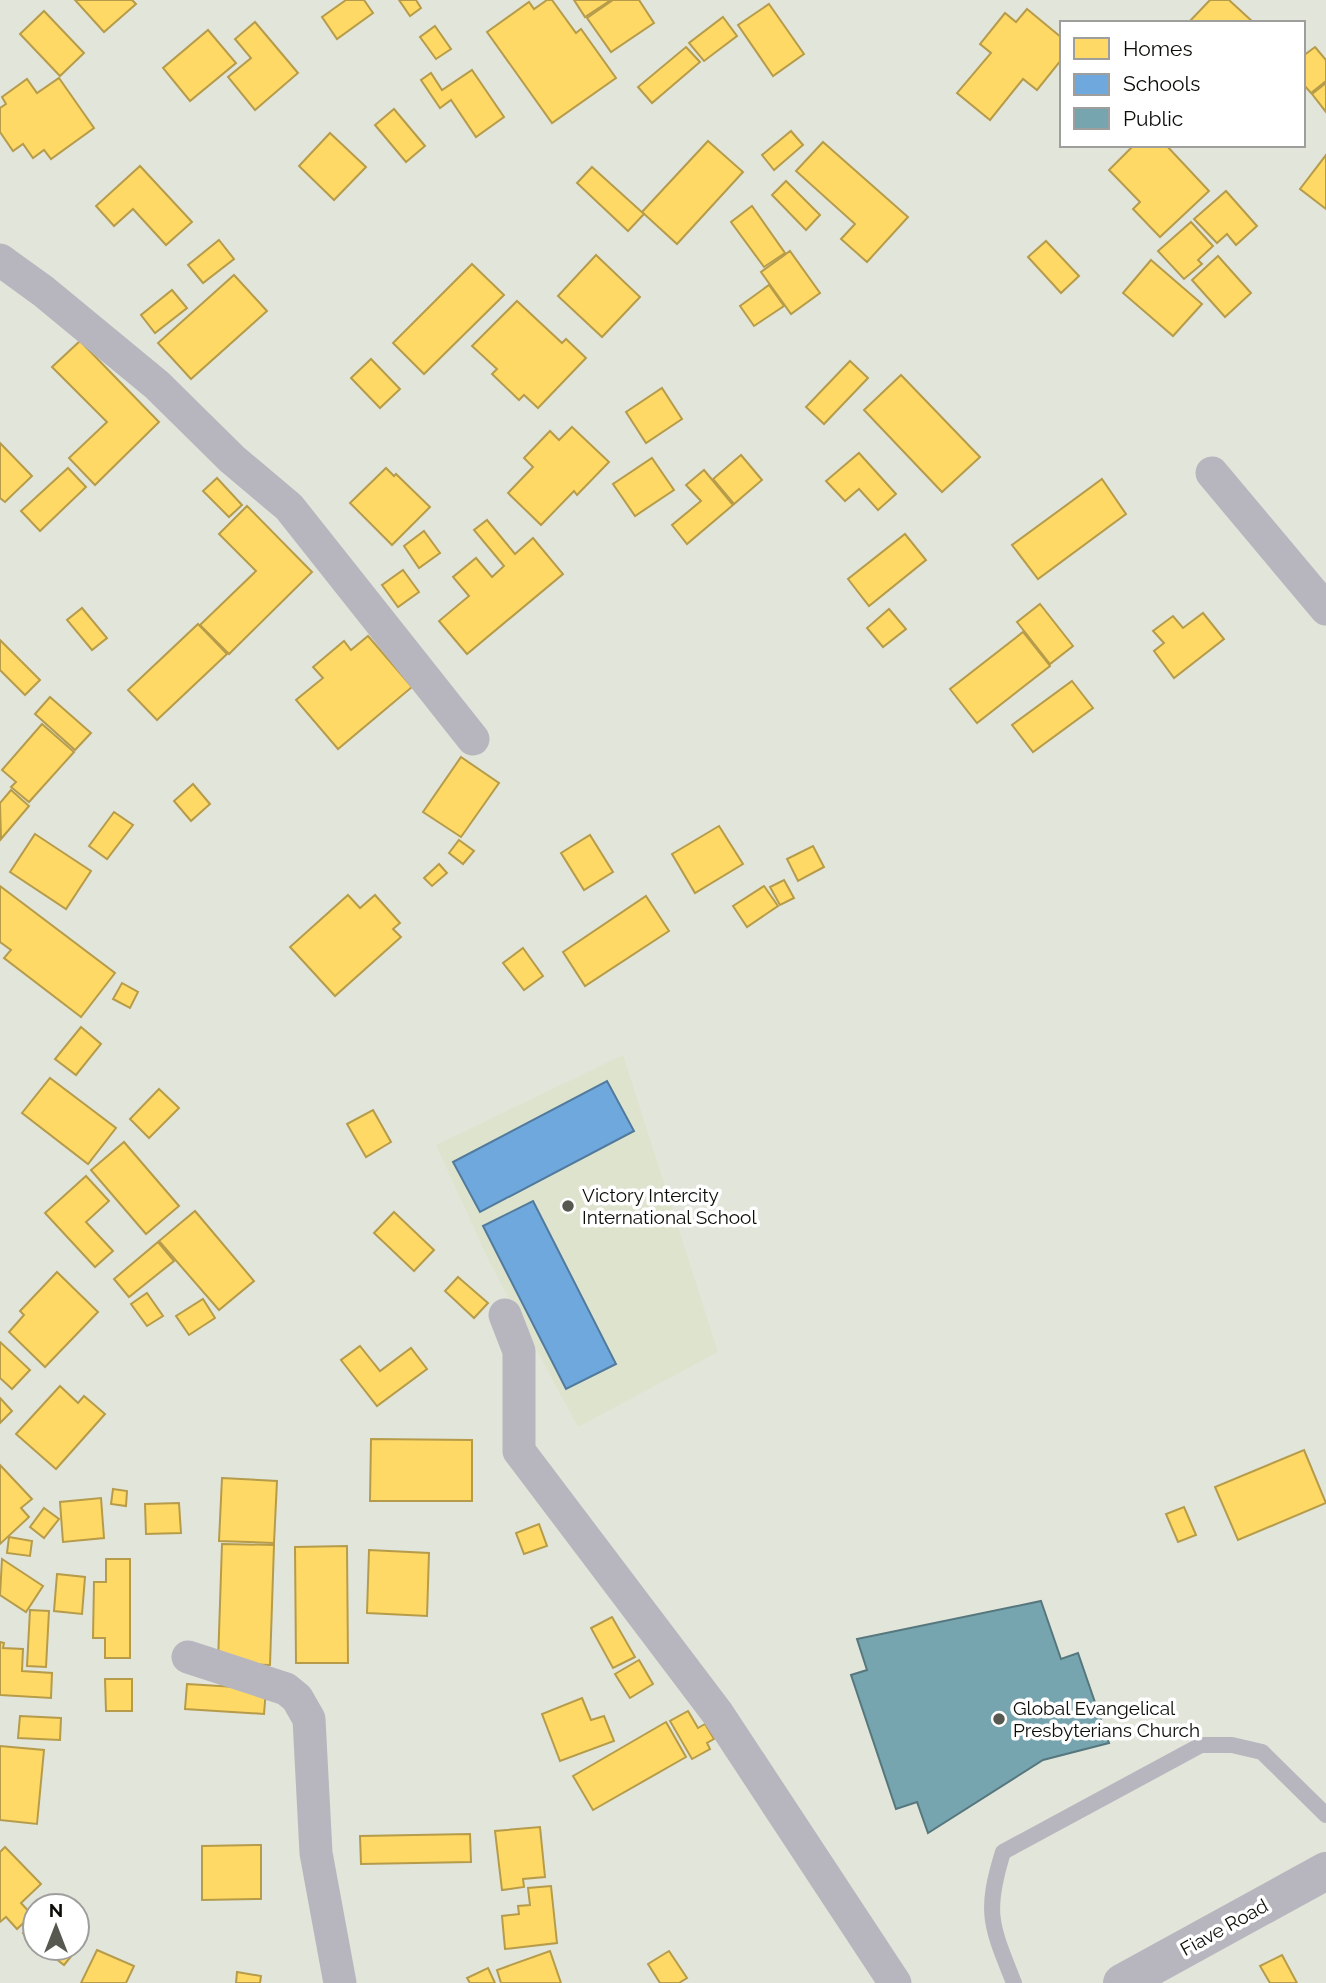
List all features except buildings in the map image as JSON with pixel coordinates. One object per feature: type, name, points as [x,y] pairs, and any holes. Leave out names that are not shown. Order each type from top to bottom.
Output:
[{"type":"street","points":[[0,260],[43,290],[157,385],[232,459],[289,507],[473,739]]},
{"type":"street","points":[[1212,472],[1326,609]]},
{"type":"street","points":[[505,1315],[519,1351],[519,1451],[718,1714],[895,1983]]},
{"type":"street","points":[[188,1657],[286,1689],[297,1698],[309,1719],[316,1853],[340,1983]]},
{"type":"street","name":"Fiave Road","points":[[1122,1983],[1326,1871]]},
{"type":"lane","points":[[1014,1983],[995,1934],[990,1902],[1003,1852],[1200,1745],[1232,1745],[1262,1752],[1326,1815]]},
{"type":"shaded area","name":"Victory Intercity International School","points":[[623,1055],[718,1352],[578,1427],[491,1265],[436,1145]]},
{"type":"place","name":"Victory Intercity International School","points":[[568,1206]]},
{"type":"place","name":"Global Evangelical Presbyterians Church","points":[[999,1719]]}]
